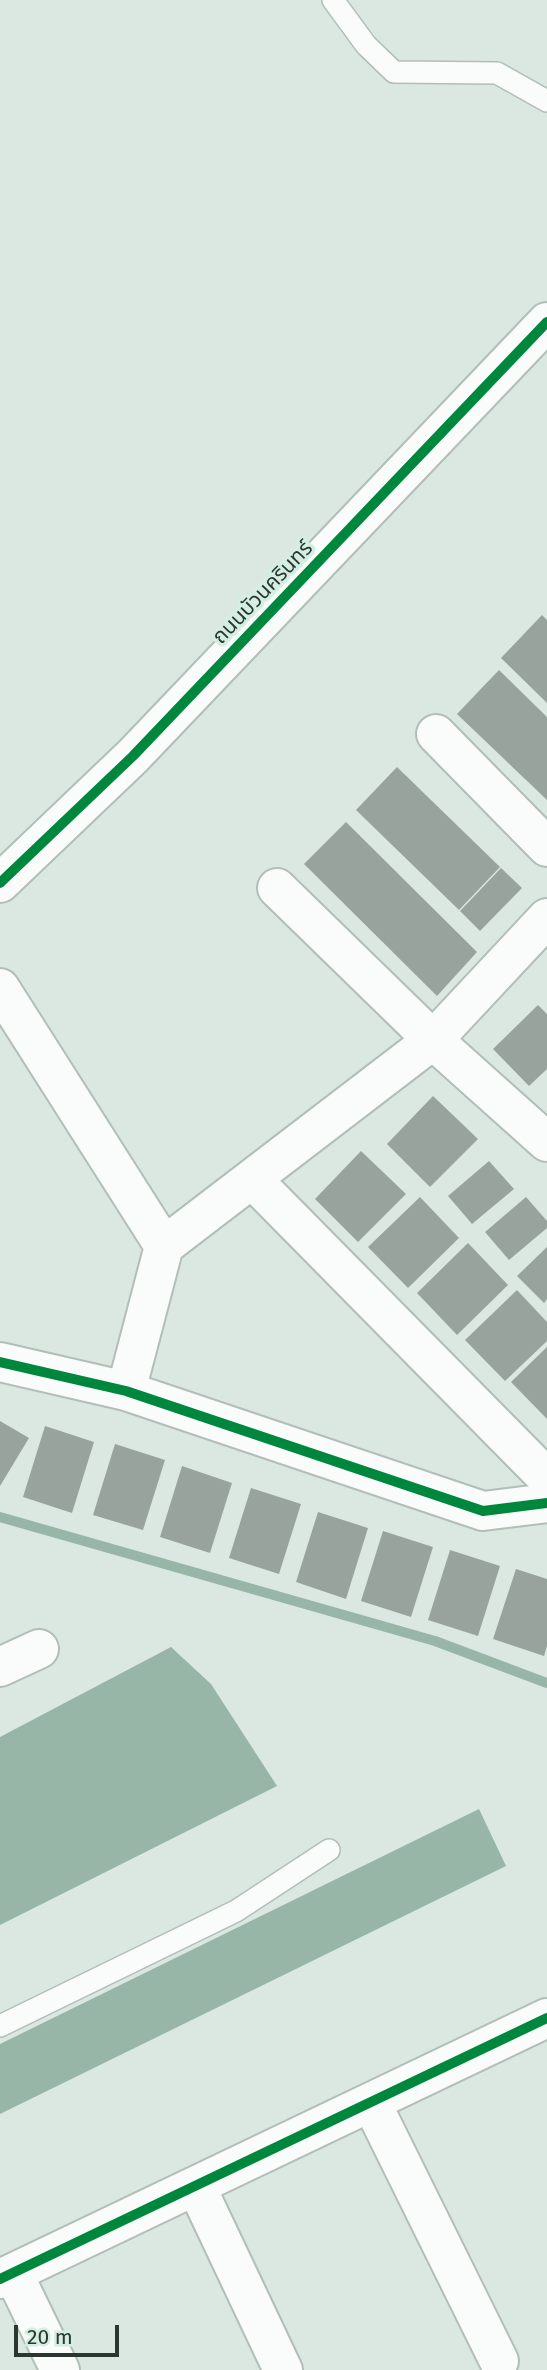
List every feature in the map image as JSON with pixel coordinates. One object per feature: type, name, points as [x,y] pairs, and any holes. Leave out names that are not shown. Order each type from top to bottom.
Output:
[{"type":"street","name":"ถนนบัวนครินทร์","points":[[1,881],[134,756],[547,322]]},
{"type":"street","points":[[436,734],[547,847]]},
{"type":"street","points":[[277,888],[433,1040],[547,1142]]},
{"type":"street","points":[[126,1391],[164,1246],[433,1040],[547,918]]},
{"type":"street","points":[[0,988],[164,1246]]},
{"type":"street","points":[[252,1179],[547,1479]]},
{"type":"street","points":[[0,1362],[126,1391],[482,1511],[547,1503]]},
{"type":"street","points":[[0,1667],[39,1649]]},
{"type":"street","points":[[60,2370],[7,2276],[371,2102],[545,2023]]},
{"type":"street","points":[[371,2102],[499,2361]]},
{"type":"street","points":[[196,2186],[283,2370]]},
{"type":"lane","points":[[333,0],[366,45],[394,72],[497,73],[547,101]]},
{"type":"lane","points":[[0,2026],[236,1911],[329,1850]]},
{"type":"shaded area","points":[[171,1647],[211,1684],[277,1786],[0,1925],[0,1737]]},
{"type":"shaded area","points":[[479,1809],[506,1866],[0,2114],[0,2044]]},
{"type":"building","points":[[542,615],[547,620],[547,703],[501,658]]},
{"type":"building","points":[[499,670],[547,717],[547,800],[457,714]]},
{"type":"building","points":[[397,767],[500,867],[459,910],[356,810]]},
{"type":"building","points":[[346,822],[477,952],[437,996],[304,864]]},
{"type":"building","points":[[501,868],[522,888],[480,931],[460,911]]},
{"type":"building","points":[[538,1005],[547,1014],[547,1069],[529,1086],[493,1049]]},
{"type":"building","points":[[433,1096],[478,1139],[430,1187],[387,1144]]},
{"type":"building","points":[[361,1151],[406,1194],[358,1242],[315,1199]]},
{"type":"building","points":[[489,1161],[514,1189],[472,1224],[448,1196]]},
{"type":"building","points":[[420,1197],[459,1238],[408,1288],[368,1247]]},
{"type":"building","points":[[526,1197],[547,1221],[547,1228],[509,1260],[485,1232]]},
{"type":"building","points":[[468,1243],[508,1285],[457,1335],[417,1293]]},
{"type":"building","points":[[547,1247],[547,1299],[544,1303],[517,1276]]},
{"type":"building","points":[[517,1290],[547,1322],[547,1341],[505,1381],[465,1340]]},
{"type":"building","points":[[547,1347],[547,1419],[511,1382]]},
{"type":"building","points":[[0,1421],[29,1438],[0,1486]]},
{"type":"building","points":[[45,1426],[94,1442],[72,1513],[23,1497]]},
{"type":"building","points":[[115,1444],[165,1460],[143,1530],[93,1515]]},
{"type":"building","points":[[182,1466],[232,1483],[210,1553],[160,1537]]},
{"type":"building","points":[[251,1488],[301,1504],[279,1574],[229,1558]]},
{"type":"building","points":[[318,1512],[368,1528],[346,1599],[296,1582]]},
{"type":"building","points":[[383,1531],[433,1547],[411,1617],[361,1601]]},
{"type":"building","points":[[450,1550],[500,1566],[478,1636],[428,1620]]},
{"type":"building","points":[[516,1569],[547,1579],[547,1646],[544,1656],[493,1639]]},
{"type":"waterway","points":[[0,1517],[435,1641],[547,1683]]},
{"type":"cycle path","points":[[0,883],[133,756],[547,322]]},
{"type":"cycle path","points":[[0,1362],[126,1391],[483,1511],[547,1503]]},
{"type":"cycle path","points":[[0,2279],[547,2018]]}]
